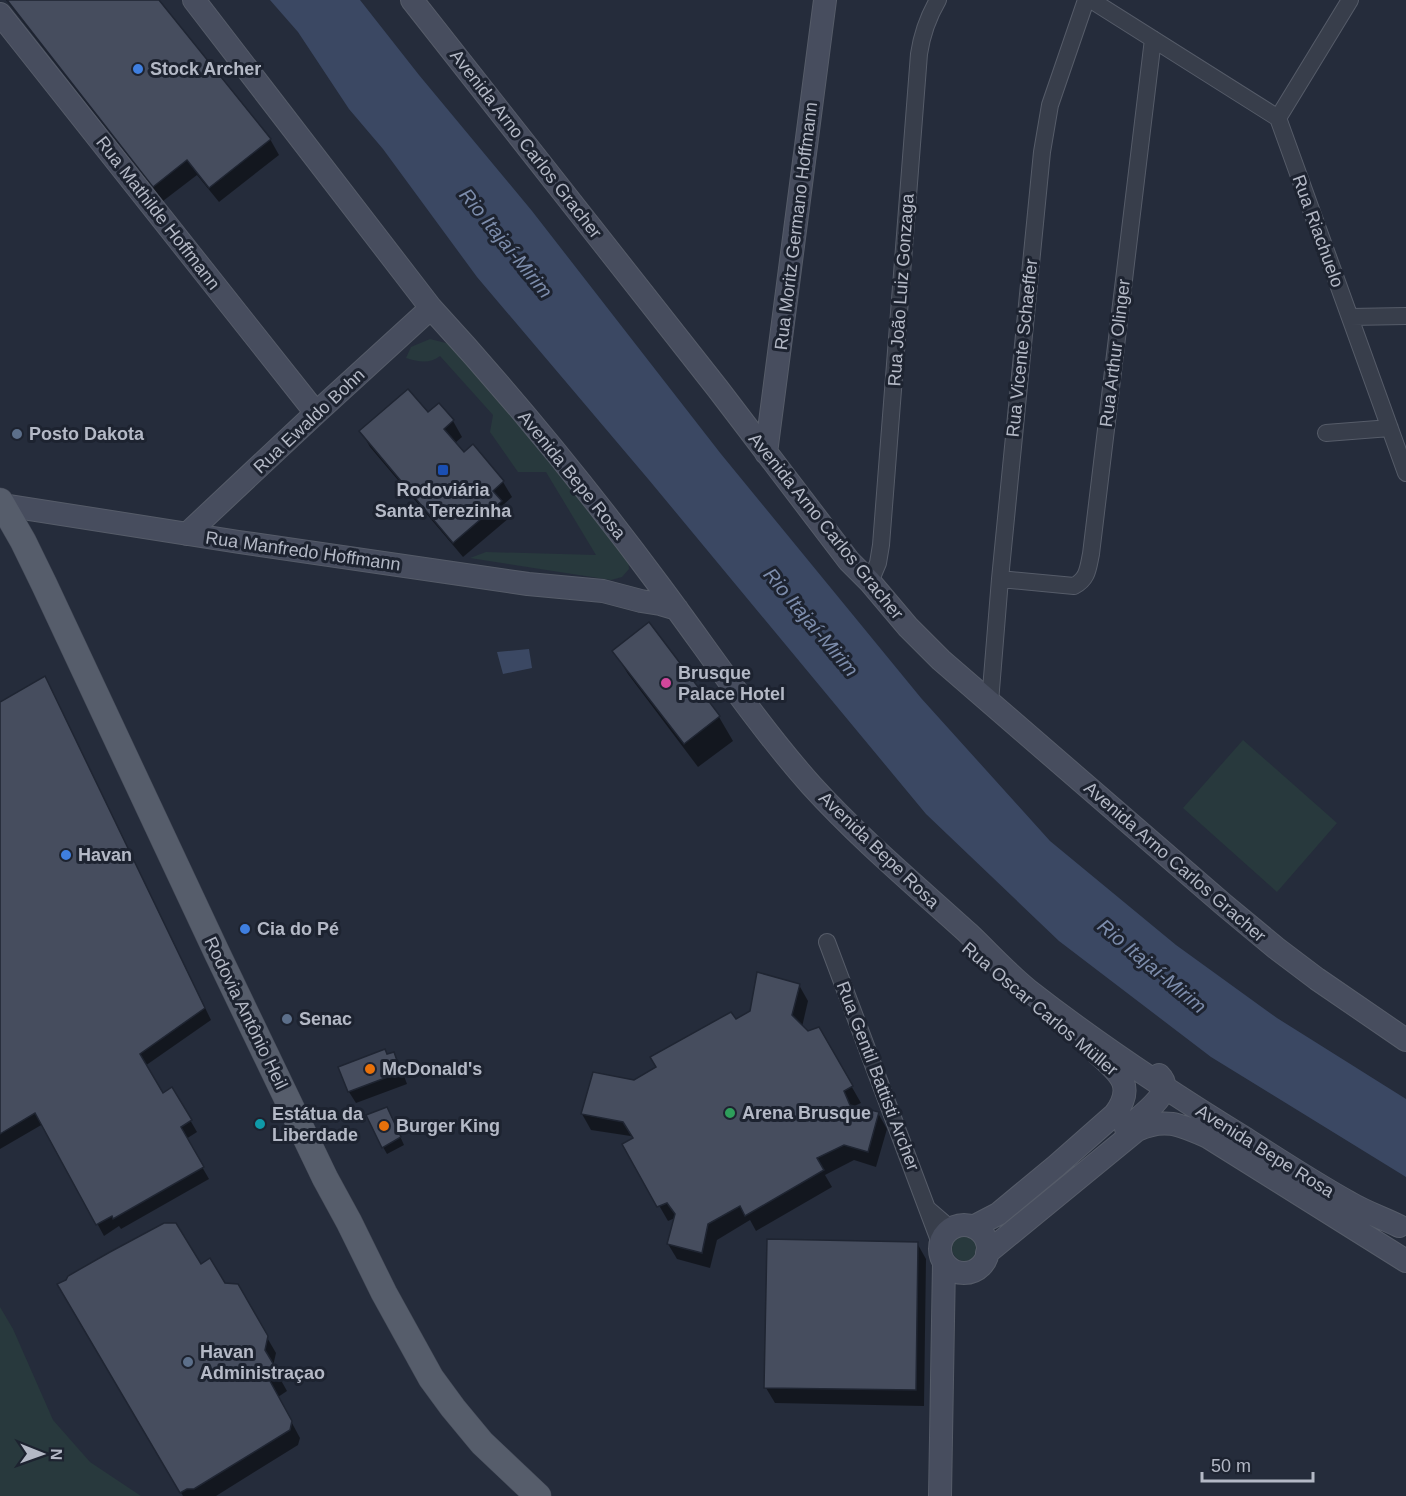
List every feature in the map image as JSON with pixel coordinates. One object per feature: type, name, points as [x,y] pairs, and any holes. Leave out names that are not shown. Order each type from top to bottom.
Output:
[{"type":"main road","name":"Avenida Bepe Rosa","points":[[194,0],[431,308],[529,420],[609,518],[776,743],[811,784],[884,858],[935,906],[968,933],[1208,1101],[1356,1195],[1402,1228]]},
{"type":"main road","name":"Avenida Arno Carlos Gracher","points":[[412,0],[849,561],[908,627],[990,702],[1276,948],[1406,1040]]},
{"type":"main road","name":"Rua Moritz Germano Hoffmann","points":[[766,453],[825,0]]},
{"type":"main road","name":"Rua Mathilde Hoffmann","points":[[0,14],[316,413]]},
{"type":"main road","name":"Rua Ewaldo Bohn","points":[[187,534],[431,308]]},
{"type":"main road","name":"Rua Manfredo Hoffmann","points":[[1,503],[187,534],[528,584],[603,591],[676,609]]},
{"type":"main road","name":"Rodovia Antônio Heil","points":[[1,503],[23,541],[70,637],[160,833],[320,1167],[350,1222],[389,1303],[431,1378],[453,1408],[482,1443],[538,1496]]},
{"type":"main road","name":"Rua Manfredo Hoffmann","points":[[603,591],[633,586],[638,577],[637,556]]},
{"type":"main road","name":"Rua Oscar Carlos Müller","points":[[935,906],[963,948],[1104,1060],[1120,1077],[1126,1093],[1115,1114],[998,1214],[974,1227]]},
{"type":"main road","name":"Avenida Bepe Rosa","points":[[968,933],[1025,987],[1164,1088],[1352,1204],[1402,1228]]},
{"type":"main road","name":"Rua Oscar Carlos Müller","points":[[1115,1037],[1119,1048],[1161,1076],[1164,1080],[1164,1088]]},
{"type":"main road","points":[[1013,1232],[1019,1218],[1133,1124],[1156,1102],[1164,1088]]},
{"type":"main road","points":[[987,1253],[1137,1130],[1148,1125],[1163,1123],[1180,1125],[1208,1137],[1406,1261]]},
{"type":"main road","points":[[940,1496],[945,1245],[963,1225],[974,1227],[985,1238],[987,1253],[980,1266],[973,1271],[957,1272],[950,1268],[945,1245]]},
{"type":"main road","points":[[944,1322],[952,1294],[965,1273]]},
{"type":"street","name":"Rua João Luiz Gonzaga","points":[[870,582],[878,563],[881,545],[919,54],[922,36],[938,0]]},
{"type":"street","name":"Rua Vicente Schaeffer","points":[[990,702],[1044,134],[1056,84],[1086,0]]},
{"type":"street","points":[[1091,0],[1278,118],[1350,0]]},
{"type":"street","name":"Rua Arthur Olinger","points":[[1000,579],[1074,586],[1086,576],[1153,39]]},
{"type":"street","name":"Rua Riachuelo","points":[[1278,118],[1406,473]]},
{"type":"street","points":[[1350,317],[1406,316]]},
{"type":"street","points":[[1326,433],[1390,428]]},
{"type":"street","name":"Rua Gentil Battisti Archer","points":[[827,942],[928,1210],[945,1245]]},
{"type":"shaded area","points":[[430,339],[450,344],[543,448],[628,559],[629,569],[622,577],[611,580],[470,558],[486,552],[596,555],[546,472],[518,472],[490,432],[493,415],[440,356],[424,362],[406,358],[411,347]]},
{"type":"shaded area","points":[[1243,740],[1337,823],[1277,892],[1183,808]]},
{"type":"shaded area","points":[[965,1235],[974,1239],[978,1248],[974,1257],[965,1261],[956,1257],[952,1248],[956,1239]]},
{"type":"shaded area","points":[[0,1307],[13,1329],[53,1420],[90,1462],[141,1496],[0,1496]]},
{"type":"water","name":"Rio Itajaí-Mirim","points":[[270,0],[360,0],[532,211],[721,454],[921,698],[1050,841],[1176,945],[1277,1018],[1406,1099],[1406,1177],[1211,1057],[1059,941],[926,814],[477,277],[383,149],[349,109],[298,32]]},
{"type":"water","points":[[529,649],[532,668],[503,674],[497,652]]},
{"type":"building","name":"Stock Archer","points":[[7,0],[159,0],[271,139],[209,188],[187,160],[153,187]]},
{"type":"building","name":"Rodoviária Santa Terezinha","points":[[408,389],[428,412],[439,403],[454,420],[444,429],[464,452],[473,444],[504,481],[493,491],[502,501],[453,543],[359,431]]},
{"type":"building","name":"Brusque Palace Hotel","points":[[649,622],[720,716],[684,744],[612,651]]},
{"type":"building","name":"Havan","points":[[45,676],[205,1008],[140,1054],[163,1093],[172,1087],[192,1120],[181,1127],[204,1167],[113,1219],[112,1216],[96,1225],[35,1113],[0,1134],[0,702]]},
{"type":"building","name":"Arena Brusque","points":[[757,972],[800,984],[792,1015],[808,1031],[819,1027],[853,1086],[844,1091],[850,1105],[879,1112],[868,1152],[844,1145],[817,1158],[824,1170],[745,1216],[740,1206],[708,1224],[702,1253],[667,1244],[675,1214],[667,1203],[657,1207],[622,1144],[633,1138],[623,1122],[581,1114],[593,1072],[634,1080],[656,1067],[650,1057],[731,1012],[736,1019],[750,1011]]},
{"type":"building","name":"McDonald's","points":[[385,1049],[387,1054],[394,1052],[401,1072],[348,1092],[338,1067]]},
{"type":"building","name":"Burger King","points":[[387,1107],[401,1137],[382,1148],[366,1115]]},
{"type":"building","name":"Havan Administraçao","points":[[164,1223],[176,1223],[201,1264],[210,1258],[225,1283],[238,1284],[268,1336],[265,1350],[280,1375],[270,1381],[292,1421],[290,1430],[194,1489],[187,1489],[180,1493],[57,1284]]},
{"type":"building","points":[[767,1239],[918,1242],[916,1390],[764,1388]]},
{"type":"place","name":"Stock Archer","points":[[138,69]]},
{"type":"place","name":"Posto Dakota","points":[[17,434]]},
{"type":"place","name":"Rodoviária Santa Terezinha","points":[[443,470]]},
{"type":"place","name":"Brusque Palace Hotel","points":[[666,683]]},
{"type":"place","name":"Havan","points":[[66,855]]},
{"type":"place","name":"Cia do Pé","points":[[245,929]]},
{"type":"place","name":"Senac","points":[[287,1019]]},
{"type":"place","name":"McDonald's","points":[[370,1069]]},
{"type":"place","name":"Arena Brusque","points":[[730,1113]]},
{"type":"place","name":"Estátua da Liberdade","points":[[260,1124]]},
{"type":"place","name":"Burger King","points":[[384,1126]]},
{"type":"place","name":"Havan Administraçao","points":[[188,1362]]}]
